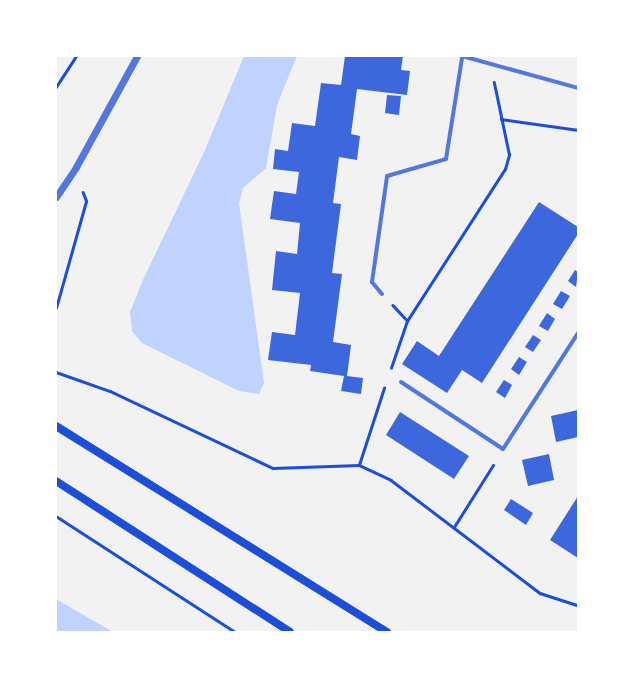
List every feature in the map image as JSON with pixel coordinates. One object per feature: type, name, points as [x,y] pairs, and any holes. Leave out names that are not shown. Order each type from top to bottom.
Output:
[{"type":"main road","points":[[56,426],[387,632]]},
{"type":"main road","points":[[56,481],[290,632]]},
{"type":"street","points":[[56,197],[76,167],[137,56]]},
{"type":"street","points":[[382,294],[372,282],[387,176],[446,159],[462,57],[578,88]]},
{"type":"street","points":[[401,382],[503,449],[578,333]]},
{"type":"path","points":[[56,87],[76,56]]},
{"type":"path","points":[[407,321],[505,169],[509,155],[490,65]]},
{"type":"path","points":[[501,119],[578,130]]},
{"type":"path","points":[[56,308],[86,201],[76,167]]},
{"type":"path","points":[[56,372],[110,390],[273,468],[359,465],[392,480],[540,593],[578,605]]},
{"type":"path","points":[[454,527],[503,449]]},
{"type":"path","points":[[56,516],[235,632]]},
{"type":"water","points":[[244,56],[297,56],[277,105],[266,168],[243,188],[239,203],[264,383],[259,394],[239,391],[142,343],[132,331],[130,312],[143,280],[205,150]]},
{"type":"water","points":[[56,599],[113,632],[56,632]]},
{"type":"building","points":[[345,56],[403,56],[401,70],[410,71],[407,95],[357,89],[351,134],[360,136],[357,160],[339,157],[333,203],[341,204],[332,273],[342,274],[333,342],[351,345],[347,376],[363,378],[361,394],[341,391],[344,376],[310,371],[311,365],[268,360],[272,332],[295,335],[300,293],[272,290],[276,251],[297,254],[300,223],[270,219],[274,191],[296,194],[299,172],[273,169],[275,149],[288,151],[292,123],[315,126],[321,83],[341,85]]},
{"type":"building","points":[[387,95],[401,96],[399,115],[385,113]]},
{"type":"building","points":[[539,202],[578,227],[578,234],[482,383],[462,370],[447,393],[402,364],[417,341],[439,356]]},
{"type":"building","points":[[575,270],[578,272],[576,287],[568,281]]},
{"type":"building","points":[[561,291],[570,296],[562,309],[553,304]]},
{"type":"building","points":[[547,313],[555,319],[548,331],[539,326]]},
{"type":"building","points":[[533,335],[541,340],[533,352],[525,347]]},
{"type":"building","points":[[519,357],[527,362],[519,375],[511,369]]},
{"type":"building","points":[[504,380],[512,385],[505,398],[496,392]]},
{"type":"building","points":[[578,410],[578,437],[556,442],[551,416]]},
{"type":"building","points":[[400,412],[469,456],[454,479],[386,435]]},
{"type":"building","points":[[549,454],[554,480],[528,486],[522,460]]},
{"type":"building","points":[[578,496],[578,558],[550,540]]},
{"type":"building","points":[[511,499],[533,513],[526,525],[504,510]]}]
